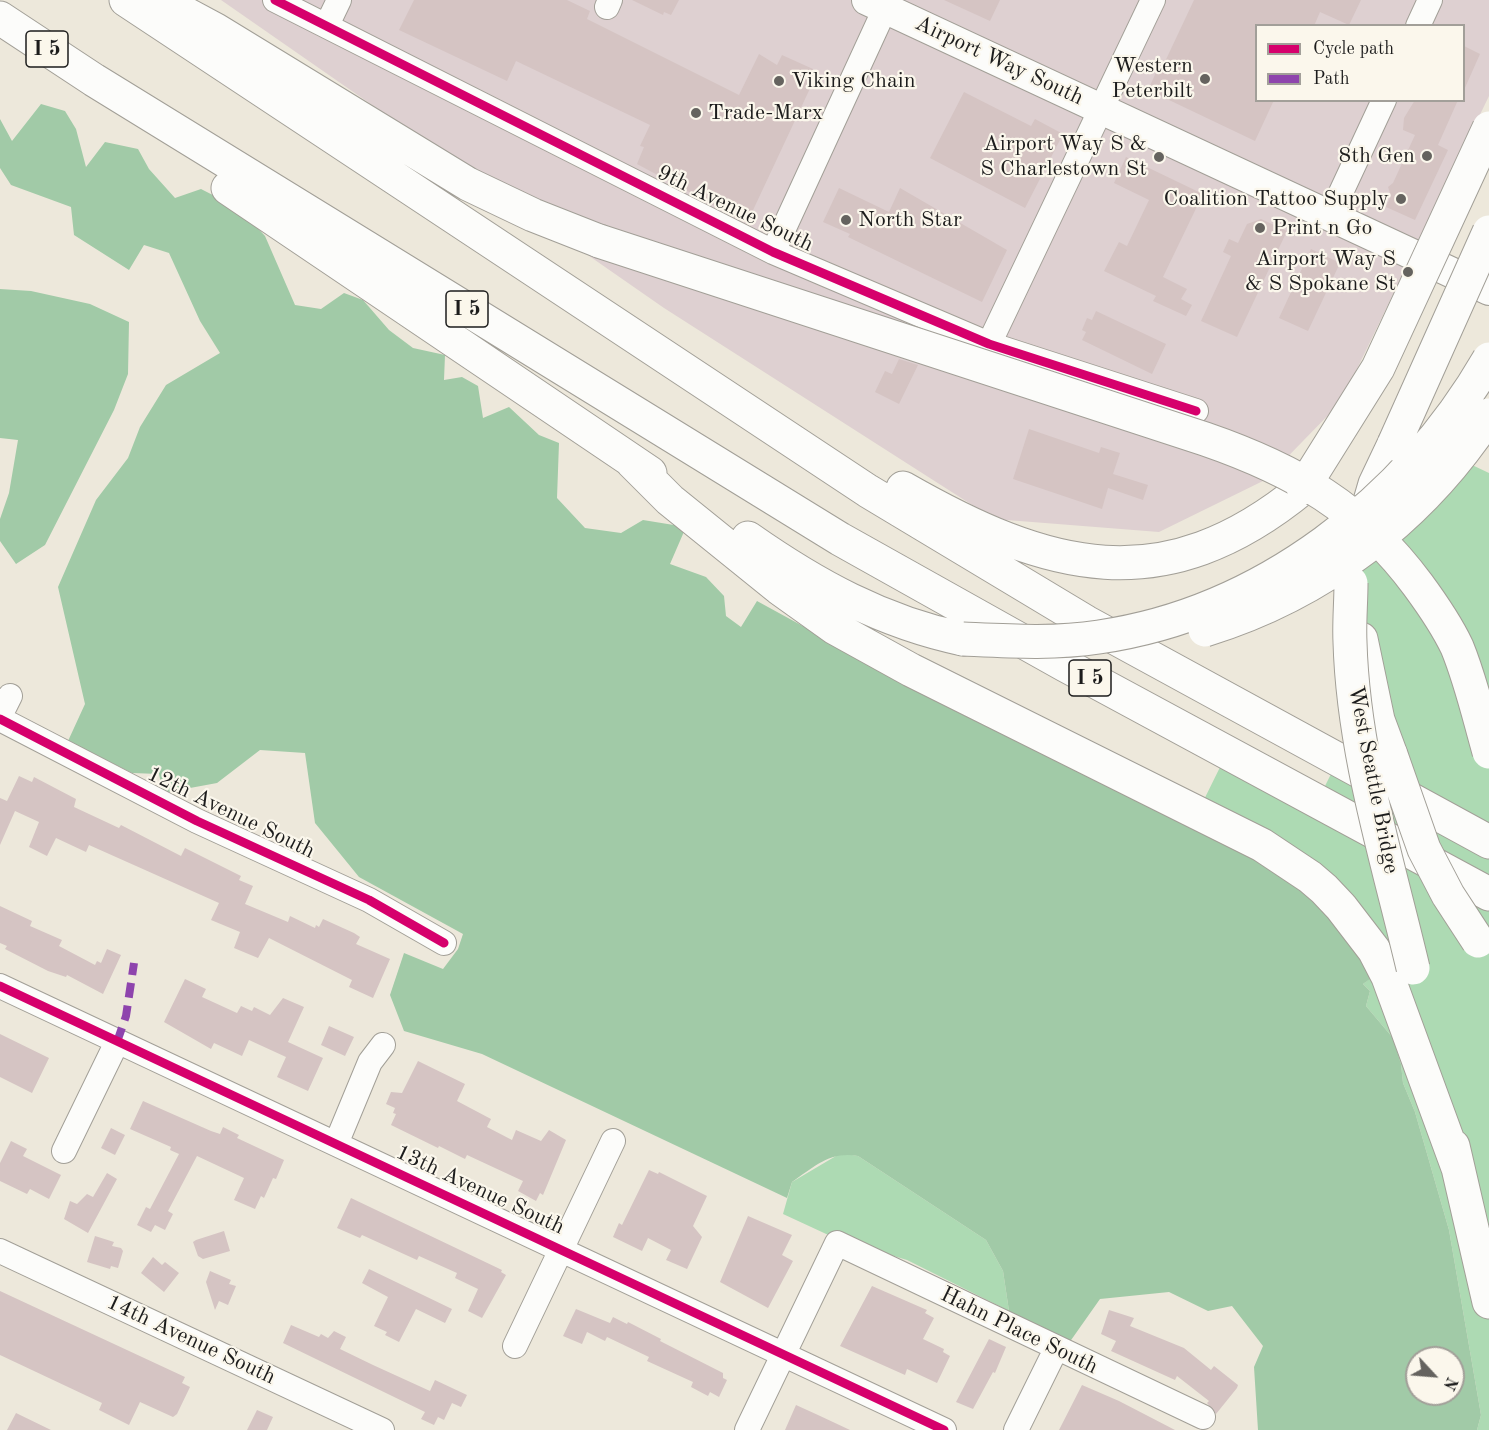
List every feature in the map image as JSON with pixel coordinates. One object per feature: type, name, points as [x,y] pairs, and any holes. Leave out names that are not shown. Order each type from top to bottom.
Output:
[{"type":"highway","points":[[126,0],[699,381],[742,388],[873,482],[934,505],[1004,539],[1053,556],[1098,562],[1155,560],[1218,544],[1250,527],[1303,488],[1354,443],[1386,398],[1489,181]]},
{"type":"highway","points":[[160,0],[227,36],[468,184],[532,215],[599,241],[1256,457],[1296,476],[1337,502],[1369,528],[1398,558],[1431,602],[1456,645],[1471,686],[1489,752]]},
{"type":"highway","name":"I 5","points":[[0,18],[94,80],[840,539],[1065,665],[1489,894]]},
{"type":"highway","points":[[94,80],[159,141],[484,358],[632,462],[786,578],[821,619],[873,650],[1284,858],[1333,898],[1374,950],[1388,977],[1458,1168],[1489,1302]]},
{"type":"highway","points":[[1303,488],[1378,368],[1489,128]]},
{"type":"highway","name":"West Seattle Bridge","points":[[1458,1168],[1366,765],[1354,696],[1350,642],[1351,583],[1356,546],[1376,484],[1489,232]]},
{"type":"highway","points":[[1394,444],[1489,279]]},
{"type":"highway","points":[[963,639],[1064,641],[1133,631],[1201,611],[1262,582],[1328,540],[1393,484],[1447,422],[1489,359]]},
{"type":"highway","points":[[786,578],[837,595],[884,617],[963,639],[1044,651],[1123,647],[1195,633],[1267,608],[1344,565],[1398,522],[1440,480],[1489,415]]},
{"type":"highway","name":"I 5","points":[[873,482],[1086,622],[1489,842]]},
{"type":"highway","points":[[1351,583],[1376,710],[1424,849],[1448,895],[1484,947]]},
{"type":"main road","name":"Airport Way South","points":[[880,3],[1489,290]]},
{"type":"street","name":"9th Avenue South","points":[[275,0],[773,252],[989,344],[1196,411]]},
{"type":"street","points":[[327,25],[339,0]]},
{"type":"street","points":[[989,344],[1103,110],[1153,0]]},
{"type":"street","points":[[1419,24],[1430,0]]},
{"type":"street","points":[[773,252],[880,3]]},
{"type":"street","points":[[1330,216],[1383,102]]},
{"type":"street","name":"12th Avenue South","points":[[3,711],[197,821],[369,900],[444,943]]},
{"type":"street","name":"13th Avenue South","points":[[0,986],[782,1356],[944,1430]]},
{"type":"street","points":[[64,1151],[117,1041]]},
{"type":"street","points":[[336,1144],[370,1062],[383,1046]]},
{"type":"street","points":[[515,1346],[613,1141]]},
{"type":"street","name":"Hahn Place South","points":[[782,1356],[837,1243],[1203,1417]]},
{"type":"street","name":"14th Avenue South","points":[[0,1251],[382,1430]]},
{"type":"street","points":[[1016,1430],[1056,1349]]},
{"type":"street","points":[[747,1430],[782,1356]]},
{"type":"shaded area","points":[[221,0],[1489,0],[1489,96],[1341,402],[1265,480],[1159,532],[994,519],[664,308]]},
{"type":"green space","points":[[41,104],[65,111],[76,129],[86,167],[105,142],[138,149],[149,169],[175,198],[201,189],[240,209],[265,236],[295,305],[321,309],[344,293],[363,300],[389,330],[413,348],[445,355],[444,380],[462,377],[478,386],[483,418],[509,407],[539,435],[559,443],[557,498],[585,528],[621,533],[643,520],[686,527],[670,564],[706,577],[724,596],[726,616],[741,627],[757,601],[852,653],[1290,876],[1323,900],[1377,974],[1363,984],[1370,991],[1366,1006],[1393,1038],[1401,1064],[1403,1083],[1415,1112],[1449,1230],[1481,1415],[1477,1430],[1258,1430],[1254,1367],[1263,1346],[1232,1306],[1208,1311],[1169,1292],[1100,1299],[1069,1343],[1009,1311],[1003,1271],[986,1240],[858,1156],[839,1156],[815,1166],[792,1182],[787,1198],[482,1054],[404,1031],[390,995],[404,953],[443,969],[458,949],[463,934],[359,877],[315,823],[305,753],[260,750],[217,783],[163,793],[159,774],[132,773],[68,741],[85,704],[58,587],[96,500],[128,458],[140,427],[166,385],[220,353],[200,321],[169,253],[144,245],[129,270],[74,235],[71,207],[11,185],[0,168],[0,119],[12,141]]},
{"type":"green space","points":[[0,289],[31,291],[90,304],[129,322],[128,374],[114,410],[45,545],[16,564],[0,541],[0,519],[9,493],[18,440],[0,438]]},
{"type":"green space","points":[[1402,432],[1489,473],[1489,1430],[1477,1430],[1481,1415],[1449,1230],[1415,1112],[1403,1083],[1401,1064],[1393,1038],[1366,1006],[1370,991],[1363,984],[1376,974],[1192,824],[1227,753],[1317,802],[1363,710],[1359,575]]},
{"type":"green space","points":[[841,1153],[858,1156],[986,1240],[1003,1271],[1009,1311],[907,1260],[837,1239],[783,1214],[792,1182]]},
{"type":"building","name":"Trade-Marx","points":[[414,0],[567,0],[590,11],[587,19],[739,95],[759,54],[777,65],[782,55],[813,69],[808,80],[813,82],[747,223],[637,164],[644,147],[640,146],[650,125],[516,61],[507,81],[399,30]]},
{"type":"building","points":[[632,0],[679,0],[671,15],[664,12],[663,15]]},
{"type":"building","points":[[944,0],[1000,0],[990,21]]},
{"type":"building","name":"Western Peterbilt","points":[[1194,0],[1361,0],[1349,24],[1320,12],[1315,24],[1255,24],[1255,102],[1273,102],[1255,141],[1148,90],[1159,66],[1162,68]]},
{"type":"building","points":[[1465,46],[1480,54],[1465,88]]},
{"type":"building","points":[[964,92],[1031,126],[1035,119],[1063,134],[1025,208],[930,158]]},
{"type":"building","name":"8th Gen","points":[[1414,102],[1457,102],[1438,145],[1448,150],[1415,220],[1386,207],[1391,196],[1388,187],[1393,183],[1415,135],[1403,130],[1404,118]]},
{"type":"building","points":[[1126,157],[1203,194],[1163,277],[1187,289],[1181,299],[1192,305],[1186,316],[1153,301],[1156,296],[1104,271],[1119,242],[1127,246],[1149,200],[1114,183]]},
{"type":"building","points":[[839,188],[889,212],[900,188],[1007,250],[982,302],[848,237],[850,234],[823,222]]},
{"type":"building","points":[[1261,219],[1287,231],[1237,337],[1201,321],[1231,256],[1223,252],[1229,239],[1238,243],[1247,224]]},
{"type":"building","points":[[1311,249],[1340,263],[1308,331],[1279,318]]},
{"type":"building","points":[[1096,311],[1166,344],[1152,374],[1082,340],[1086,332],[1082,330],[1087,318],[1092,320]]},
{"type":"building","points":[[899,359],[918,365],[899,404],[875,392],[885,371],[892,374]]},
{"type":"building","points":[[1029,429],[1099,453],[1101,447],[1120,453],[1113,474],[1148,485],[1143,500],[1108,488],[1102,509],[1013,479]]},
{"type":"building","points":[[19,776],[32,782],[34,777],[76,799],[74,807],[119,828],[121,825],[181,856],[185,848],[241,876],[239,880],[253,886],[245,904],[288,922],[290,916],[315,928],[316,925],[319,927],[323,919],[354,933],[360,937],[356,944],[390,959],[373,998],[349,987],[352,980],[269,938],[258,958],[234,948],[240,932],[211,920],[219,903],[89,845],[86,852],[56,838],[47,856],[29,847],[39,822],[15,811],[0,845],[0,798],[7,801]]},
{"type":"building","points":[[0,906],[32,921],[30,926],[62,940],[59,946],[95,965],[97,961],[101,963],[107,949],[121,955],[103,994],[67,975],[66,977],[48,971],[5,949],[7,946],[0,943]]},
{"type":"building","points":[[185,979],[206,989],[202,997],[237,1013],[241,1006],[252,1011],[254,1007],[270,1015],[283,998],[304,1007],[288,1042],[323,1058],[308,1091],[277,1077],[286,1057],[249,1040],[242,1056],[214,1043],[211,1049],[164,1022]]},
{"type":"building","points":[[329,1026],[354,1037],[345,1056],[321,1045]]},
{"type":"building","points":[[0,1034],[49,1058],[32,1093],[0,1077]]},
{"type":"building","points":[[418,1061],[465,1084],[457,1101],[491,1119],[487,1127],[512,1140],[516,1130],[541,1141],[549,1130],[566,1140],[543,1195],[540,1193],[536,1201],[518,1191],[523,1181],[467,1155],[465,1159],[439,1146],[438,1148],[391,1125],[396,1114],[393,1113],[395,1108],[386,1104],[391,1092],[402,1093]]},
{"type":"building","points":[[143,1101],[220,1134],[223,1127],[239,1135],[237,1138],[284,1160],[276,1179],[273,1178],[264,1198],[261,1196],[255,1209],[234,1200],[244,1178],[197,1156],[168,1211],[173,1214],[165,1230],[155,1225],[151,1232],[137,1225],[146,1207],[150,1209],[179,1154],[170,1150],[171,1147],[130,1129]]},
{"type":"building","points":[[111,1128],[125,1135],[115,1155],[101,1148]]},
{"type":"building","points":[[11,1141],[27,1149],[23,1156],[61,1175],[49,1199],[30,1189],[27,1194],[0,1181],[0,1163]]},
{"type":"building","points":[[649,1170],[658,1174],[659,1172],[707,1196],[693,1226],[702,1237],[687,1269],[666,1260],[671,1250],[648,1238],[642,1251],[613,1237],[619,1223],[622,1225]]},
{"type":"building","points":[[107,1173],[117,1179],[88,1233],[64,1219],[70,1201],[77,1204],[87,1194],[93,1197]]},
{"type":"building","points":[[351,1198],[502,1270],[501,1272],[506,1275],[482,1318],[468,1311],[478,1289],[455,1278],[457,1273],[419,1256],[417,1260],[362,1235],[360,1238],[337,1228]]},
{"type":"building","points":[[748,1216],[792,1235],[782,1255],[793,1261],[768,1308],[720,1282]]},
{"type":"building","points":[[224,1231],[230,1251],[203,1259],[198,1256],[193,1242]]},
{"type":"building","points":[[95,1236],[114,1242],[112,1246],[121,1248],[123,1251],[118,1268],[111,1266],[110,1269],[87,1262]]},
{"type":"building","points":[[153,1257],[162,1265],[165,1262],[179,1273],[164,1292],[141,1273]]},
{"type":"building","points":[[369,1269],[452,1309],[445,1323],[416,1309],[399,1342],[385,1335],[387,1332],[374,1326],[388,1297],[362,1283]]},
{"type":"building","points":[[210,1271],[231,1280],[229,1284],[236,1286],[228,1305],[219,1301],[215,1310],[206,1282]]},
{"type":"building","points":[[872,1286],[927,1310],[925,1313],[934,1318],[923,1339],[944,1349],[943,1352],[950,1356],[937,1383],[907,1369],[905,1375],[840,1346]]},
{"type":"building","points":[[0,1291],[185,1377],[182,1383],[190,1387],[177,1414],[173,1417],[140,1402],[129,1425],[99,1410],[102,1403],[0,1355]]},
{"type":"building","points":[[576,1309],[610,1323],[613,1317],[627,1324],[628,1322],[723,1373],[723,1378],[727,1380],[719,1397],[710,1392],[708,1396],[691,1387],[693,1382],[647,1361],[649,1357],[607,1337],[605,1341],[587,1332],[582,1344],[563,1336]]},
{"type":"building","points":[[1109,1310],[1134,1318],[1130,1326],[1184,1348],[1211,1370],[1214,1366],[1238,1385],[1237,1388],[1216,1414],[1207,1403],[1209,1401],[1177,1376],[1175,1380],[1111,1351],[1116,1341],[1101,1334]]},
{"type":"building","points":[[291,1325],[319,1337],[321,1334],[328,1338],[334,1331],[346,1337],[340,1349],[373,1365],[430,1391],[435,1380],[467,1395],[461,1407],[452,1403],[444,1420],[438,1417],[434,1425],[421,1419],[425,1412],[283,1343]]},
{"type":"building","points":[[989,1339],[1006,1347],[995,1373],[993,1372],[973,1409],[956,1402]]},
{"type":"building","points":[[1082,1385],[1119,1401],[1175,1430],[1059,1430]]},
{"type":"building","points":[[796,1405],[818,1415],[850,1430],[785,1430]]},
{"type":"building","points":[[257,1410],[273,1417],[267,1430],[247,1430]]},
{"type":"building","points":[[16,1413],[51,1430],[7,1430]]},
{"type":"marked path","points":[[117,1042],[126,1016],[134,963]]},
{"type":"cycle path","points":[[275,0],[773,252],[989,344],[1196,411]]},
{"type":"cycle path","points":[[0,719],[197,821],[369,900],[444,943]]},
{"type":"cycle path","points":[[0,986],[944,1430]]},
{"type":"place","name":"Western Peterbilt","points":[[1205,79]]},
{"type":"place","name":"Viking Chain","points":[[779,81]]},
{"type":"place","name":"Trade-Marx","points":[[696,113]]},
{"type":"place","name":"8th Gen","points":[[1427,156]]},
{"type":"place","name":"Airport Way S & S Charlestown St","points":[[1159,157]]},
{"type":"place","name":"Coalition Tattoo Supply","points":[[1401,199]]},
{"type":"place","name":"North Star","points":[[846,220]]},
{"type":"place","name":"Print n Go","points":[[1260,228]]},
{"type":"place","name":"Airport Way S & S Spokane St","points":[[1408,272]]}]
